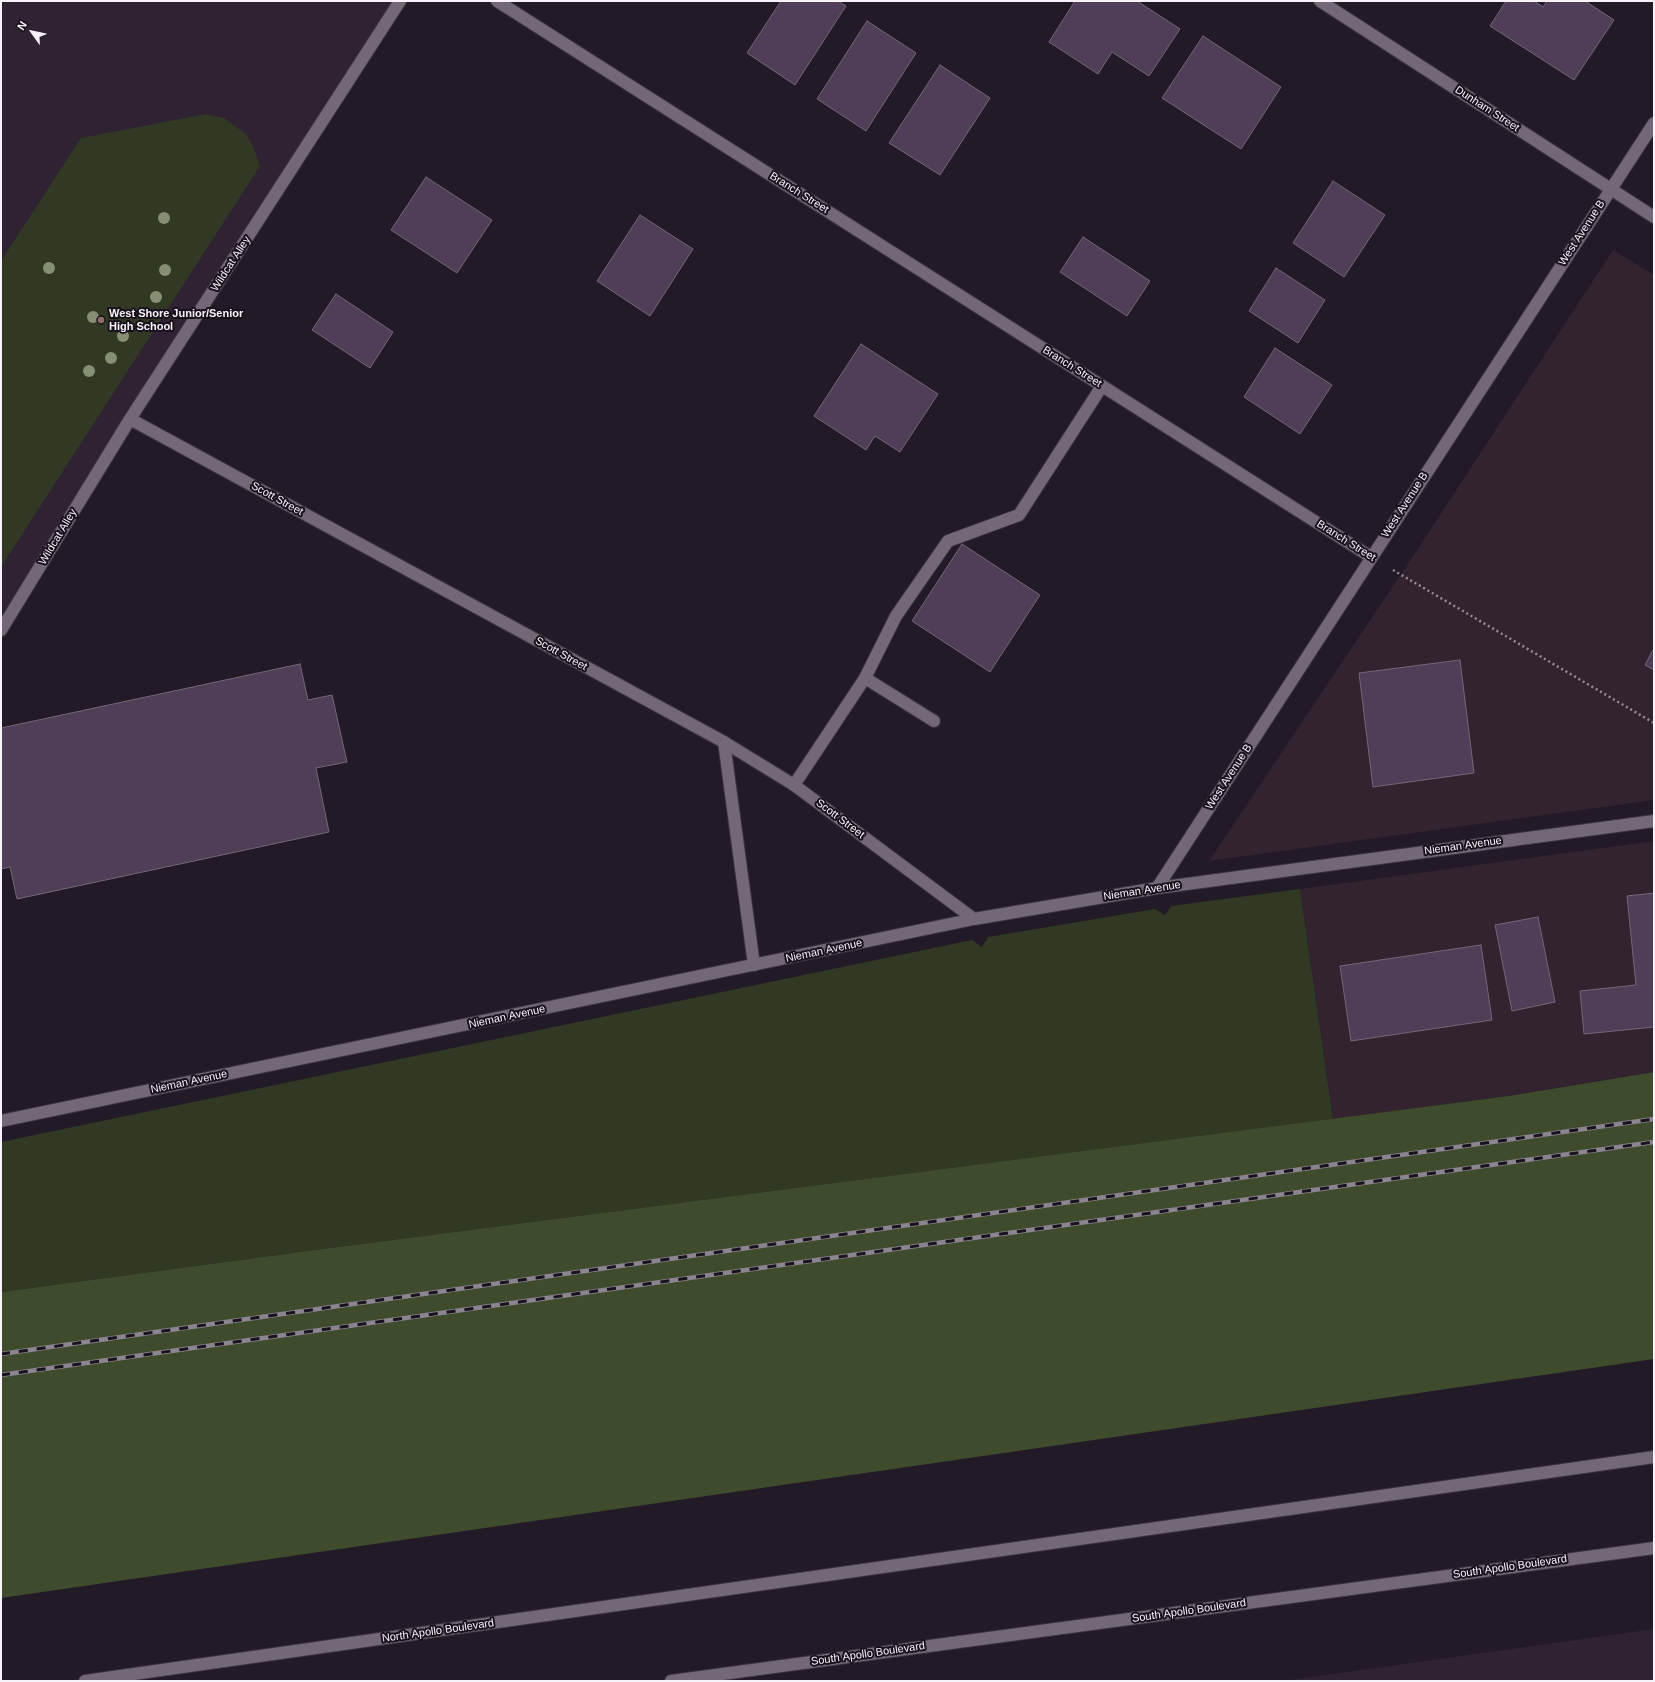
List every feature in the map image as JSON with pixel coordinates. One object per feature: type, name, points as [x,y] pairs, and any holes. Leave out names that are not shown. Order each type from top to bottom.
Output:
[{"type":"street","name":"Wildcat Alley","points":[[1,630],[130,419],[400,1]]},
{"type":"street","name":"Branch Street","points":[[497,1],[1370,557]]},
{"type":"street","name":"Dunham Street","points":[[1320,1],[1654,217]]},
{"type":"street","name":"West Avenue B","points":[[1157,888],[1370,557],[1654,122]]},
{"type":"street","points":[[794,786],[866,678],[896,616],[948,540],[1019,515],[1102,386]]},
{"type":"street","name":"Scott Street","points":[[130,419],[724,742],[794,786],[974,919]]},
{"type":"street","points":[[866,678],[934,721]]},
{"type":"street","points":[[724,742],[754,965]]},
{"type":"street","name":"Nieman Avenue","points":[[1,1122],[974,919],[1157,888],[1654,821]]},
{"type":"street","name":"North Apollo Boulevard","points":[[85,1681],[1654,1457]]},
{"type":"street","name":"South Apollo Boulevard","points":[[671,1681],[1654,1548]]},
{"type":"path","name":"Branch Street","points":[[1370,557],[1654,722]]},
{"type":"shaded area","name":"West Shore Junior/Senior High School","points":[[1,1],[402,1],[1,639]]},
{"type":"shaded area","points":[[1613,250],[1654,275],[1654,800],[1209,861],[1417,550]]},
{"type":"shaded area","points":[[1654,841],[1654,1072],[1509,1096],[1333,1119],[1300,889]]},
{"type":"shaded area","points":[[1654,1629],[1654,1681],[1282,1681]]},
{"type":"green space","points":[[206,114],[224,118],[246,134],[253,146],[260,166],[1,567],[1,261],[81,138]]},
{"type":"green space","points":[[1300,889],[1333,1119],[330,1248],[1,1292],[1,1142],[972,940],[982,947],[988,937],[1155,909],[1165,915],[1171,906]]},
{"type":"green space","points":[[1654,1072],[1654,1359],[1,1598],[1,1292],[330,1248],[1509,1096]]},
{"type":"building","points":[[781,1],[838,1],[846,6],[795,85],[747,53]]},
{"type":"building","points":[[1075,1],[1137,1],[1180,29],[1149,76],[1112,52],[1098,74],[1049,42]]},
{"type":"building","points":[[1506,1],[1534,1],[1543,7],[1547,1],[1585,1],[1614,20],[1574,80],[1490,26]]},
{"type":"building","points":[[867,21],[916,53],[866,131],[817,99]]},
{"type":"building","points":[[1203,36],[1281,87],[1241,149],[1162,98]]},
{"type":"building","points":[[940,65],[990,98],[940,175],[889,143]]},
{"type":"building","points":[[426,177],[492,220],[457,273],[391,230]]},
{"type":"building","points":[[1333,181],[1385,215],[1344,277],[1293,243]]},
{"type":"building","points":[[640,215],[693,249],[650,316],[597,281]]},
{"type":"building","points":[[1083,237],[1150,281],[1127,316],[1060,272]]},
{"type":"building","points":[[1276,268],[1325,300],[1298,343],[1249,311]]},
{"type":"building","points":[[336,294],[393,332],[370,368],[312,330]]},
{"type":"building","points":[[861,344],[938,394],[900,452],[875,436],[866,450],[814,416]]},
{"type":"building","points":[[1275,348],[1332,385],[1300,434],[1244,397]]},
{"type":"building","points":[[962,544],[1040,595],[990,672],[912,621]]},
{"type":"building","points":[[1654,648],[1654,670],[1645,665]]},
{"type":"building","points":[[1460,660],[1474,773],[1373,787],[1359,673]]},
{"type":"building","points":[[300,664],[308,700],[332,695],[347,762],[316,768],[329,832],[17,899],[10,867],[1,869],[1,728]]},
{"type":"building","points":[[1654,893],[1654,1027],[1584,1034],[1580,991],[1636,985],[1627,896]]},
{"type":"building","points":[[1538,917],[1555,1002],[1512,1011],[1495,925]]},
{"type":"building","points":[[1481,945],[1492,1020],[1351,1041],[1340,966]]},
{"type":"railway","points":[[1,1354],[1654,1119]]},
{"type":"railway","points":[[1,1375],[1654,1142]]},
{"type":"place","name":"West Shore Junior/Senior High School","points":[[101,320]]}]
